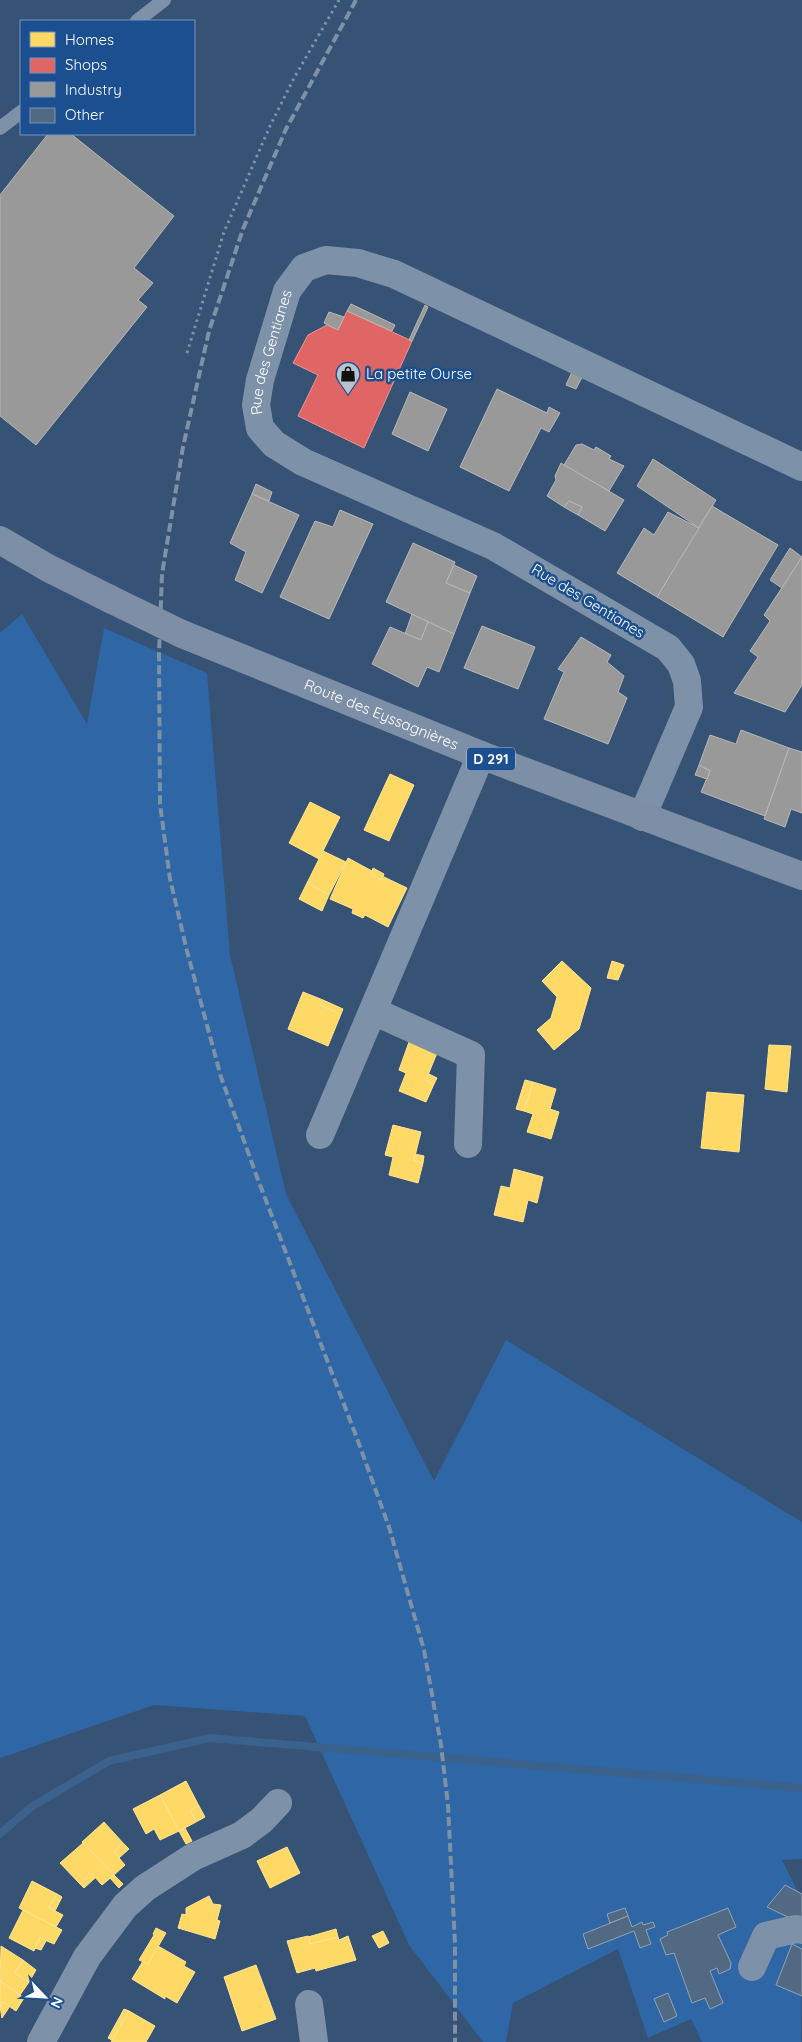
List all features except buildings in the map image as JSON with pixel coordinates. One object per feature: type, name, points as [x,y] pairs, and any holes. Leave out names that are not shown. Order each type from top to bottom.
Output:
[{"type":"main road","name":"Route des Eyssagnières","points":[[0,540],[48,568],[182,634],[480,755],[802,876]]},
{"type":"street","name":"Rue des Gentianes","points":[[642,817],[689,707],[687,681],[681,664],[668,648],[493,546],[303,462],[274,444],[260,428],[256,405],[260,380],[287,291],[304,268],[326,260],[358,263],[394,274],[802,467]]},
{"type":"street","points":[[320,1135],[480,755]]},
{"type":"street","points":[[373,1011],[472,1055],[468,1144]]},
{"type":"street","points":[[41,2042],[87,1957],[125,1906],[145,1888],[186,1861],[242,1836],[262,1820],[278,1803]]},
{"type":"street","points":[[752,1967],[766,1936],[796,1929],[802,1930]]},
{"type":"street","points":[[308,2004],[314,2042]]},
{"type":"lane","points":[[138,20],[164,0]]},
{"type":"lane","points":[[0,128],[20,113]]},
{"type":"path","points":[[187,353],[224,232],[266,135],[294,78],[339,0]]},
{"type":"shaded area","points":[[22,614],[87,724],[104,628],[207,673],[230,955],[286,1194],[434,1481],[506,1340],[802,1522],[802,1859],[782,1860],[802,1900],[801,2042],[702,2042],[691,2019],[648,2038],[618,1949],[513,2003],[506,2042],[483,2042],[409,1945],[305,1716],[154,1705],[0,1758],[0,633]]},
{"type":"waterway","points":[[0,1834],[31,1807],[109,1761],[210,1738],[802,1788]]},
{"type":"railway","points":[[356,0],[286,129],[243,229],[209,331],[183,447],[162,574],[159,654],[160,804],[170,879],[221,1077],[389,1527],[424,1650],[441,1745],[448,1805],[455,1944],[455,2042]]},
{"type":"place","name":"La petite Ourse","points":[[348,395]]}]
